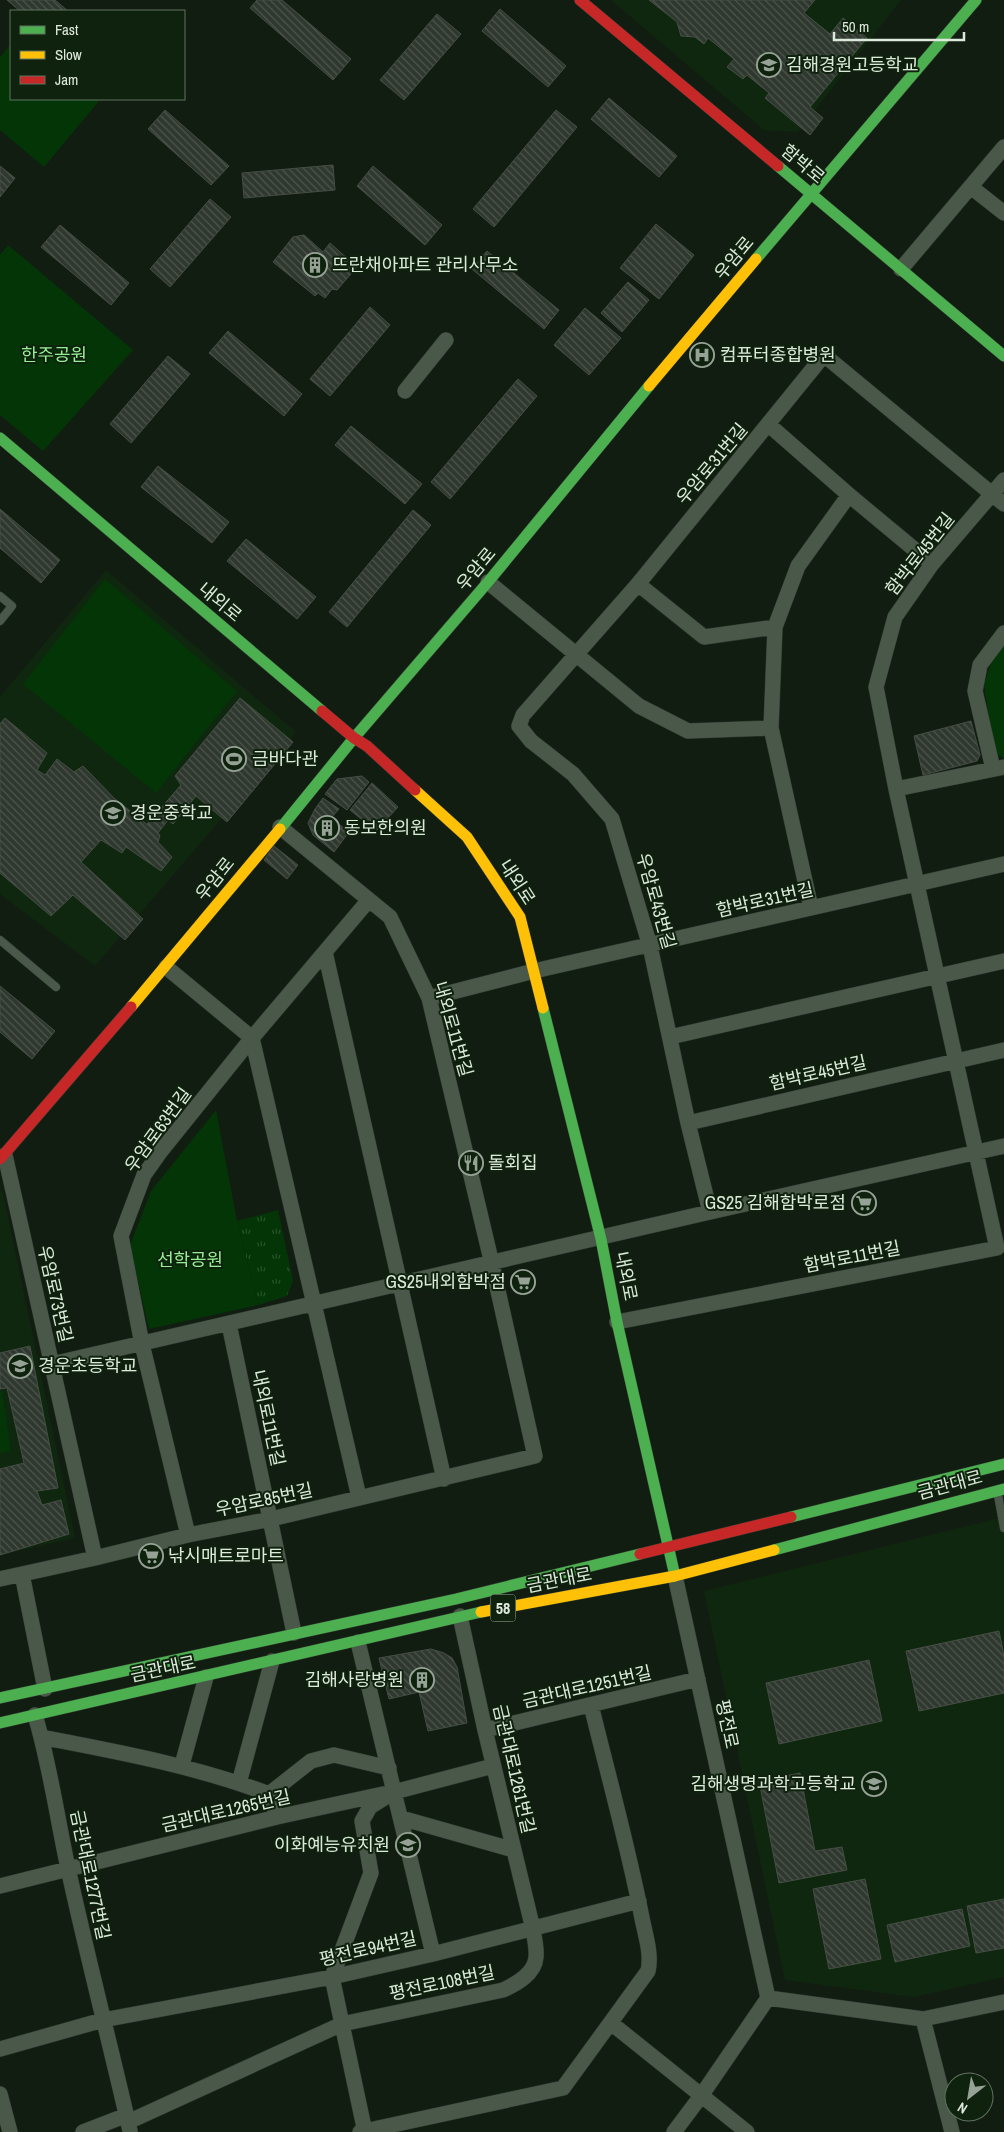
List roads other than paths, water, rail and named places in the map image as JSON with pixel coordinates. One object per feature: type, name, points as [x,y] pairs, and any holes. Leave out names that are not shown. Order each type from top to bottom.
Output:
[{"type":"street","name":"함박로","points":[[580,0],[1004,356]]},
{"type":"street","name":"우암로","points":[[2,1157],[166,967],[280,827],[488,582],[679,350],[976,0]]},
{"type":"street","points":[[901,269],[1004,147]]},
{"type":"street","points":[[971,186],[1004,213]]},
{"type":"street","points":[[405,392],[446,340]]},
{"type":"street","points":[[769,425],[824,355],[1004,504]]},
{"type":"street","name":"우암로31번길","points":[[575,654],[638,584],[769,425],[848,495],[932,564]]},
{"type":"street","name":"내외로","points":[[0,438],[354,738],[368,746],[467,837],[520,917],[601,1239],[617,1322],[675,1576]]},
{"type":"street","name":"함박로45번길","points":[[976,1153],[896,790],[876,687],[896,617],[932,564],[1004,480]]},
{"type":"street","points":[[811,908],[771,728],[775,627],[798,566],[848,495]]},
{"type":"street","points":[[488,582],[638,706],[688,731],[771,728]]},
{"type":"street","points":[[638,584],[704,637],[775,627]]},
{"type":"street","points":[[896,790],[998,768],[975,691],[980,665],[1004,633]]},
{"type":"street","name":"우암로43번길","points":[[575,654],[523,715],[519,726],[531,741],[574,774],[612,819],[650,946],[688,1123],[710,1212]]},
{"type":"street","name":"내외로11번길","points":[[280,827],[368,901],[390,917],[429,998],[535,1456]]},
{"type":"street","name":"함박로31번길","points":[[429,998],[534,971],[1004,864]]},
{"type":"street","name":"우암로63번길","points":[[142,1344],[121,1236],[144,1175],[252,1038],[368,901]]},
{"type":"street","points":[[325,952],[444,1479]]},
{"type":"street","points":[[670,1037],[1004,961]]},
{"type":"street","points":[[166,967],[252,1038],[359,1497]]},
{"type":"street","name":"함박로45번길","points":[[688,1123],[1004,1050]]},
{"type":"street","points":[[52,1364],[1004,1146]]},
{"type":"street","name":"함박로11번길","points":[[617,1322],[997,1248],[976,1153]]},
{"type":"street","name":"우암로73번길","points":[[2,1157],[52,1364],[95,1558]]},
{"type":"street","name":"내외로11번길","points":[[228,1324],[294,1634]]},
{"type":"street","points":[[142,1344],[188,1535]]},
{"type":"street","name":"우암로85번길","points":[[0,1579],[188,1535],[271,1519],[535,1456]]},
{"type":"street","name":"금관대로","points":[[0,1698],[294,1634],[355,1623],[1004,1464]]},
{"type":"street","name":"금관대로","points":[[0,1722],[358,1642],[460,1616],[675,1576],[1000,1489]]},
{"type":"street","points":[[22,1574],[45,1689]]},
{"type":"street","name":"평전로","points":[[675,1576],[768,1998]]},
{"type":"street","name":"금관대로1261번길","points":[[460,1616],[493,1766],[533,1929]]},
{"type":"street","points":[[358,1642],[433,1954]]},
{"type":"street","points":[[239,1783],[272,1661]]},
{"type":"street","points":[[182,1766],[206,1677]]},
{"type":"street","name":"금관대로1251번길","points":[[485,1730],[698,1680]]},
{"type":"street","points":[[493,1766],[394,1792],[370,1806],[362,1821],[365,1846],[372,1873],[332,1977],[363,2132],[563,2088],[648,1970],[650,1963],[639,1901],[590,1705]]},
{"type":"street","name":"금관대로1277번길","points":[[35,1715],[68,1868],[128,2123]]},
{"type":"street","points":[[41,1737],[182,1766],[269,1794]]},
{"type":"street","points":[[269,1794],[310,1761],[334,1755],[388,1768]]},
{"type":"street","name":"금관대로1265번길","points":[[0,1886],[277,1818],[394,1792]]},
{"type":"street","points":[[269,1794],[277,1818]]},
{"type":"street","points":[[401,1818],[514,1850]]},
{"type":"street","name":"평전로94번길","points":[[103,2020],[332,1977],[433,1954],[639,1901]]},
{"type":"street","name":"평전로108번길","points":[[82,2132],[128,2123],[342,2024],[503,1990],[517,1984],[529,1973],[537,1958],[533,1929]]},
{"type":"street","points":[[674,2132],[768,1998],[923,2019],[1004,2002]]},
{"type":"street","points":[[923,2019],[952,2132]]},
{"type":"street","points":[[0,2049],[103,2020]]},
{"type":"street","points":[[611,2023],[747,2132]]},
{"type":"street","points":[[0,2094],[10,2132]]},
{"type":"lane","points":[[0,596],[12,606],[0,621]]},
{"type":"lane","points":[[0,940],[56,987]]},
{"type":"lane","points":[[1000,1489],[1004,1528]]},
{"type":"place","name":"김해경원고등학교","points":[[769,65]]},
{"type":"place","name":"뜨란채아파트 관리사무소","points":[[315,265]]},
{"type":"place","name":"컴퓨터종합병원","points":[[702,355]]},
{"type":"place","name":"금바다관","points":[[234,759]]},
{"type":"place","name":"경운중학교","points":[[113,813]]},
{"type":"place","name":"동보한의원","points":[[327,828]]},
{"type":"place","name":"돌회집","points":[[471,1163]]},
{"type":"place","name":"GS25 김해함박로점","points":[[864,1203]]},
{"type":"place","name":"GS25내외함박점","points":[[523,1282]]},
{"type":"place","name":"경운초등학교","points":[[20,1366]]},
{"type":"place","name":"낚시매트로마트","points":[[151,1556]]},
{"type":"place","name":"김해사랑병원","points":[[422,1680]]},
{"type":"place","name":"김해생명과학고등학교","points":[[874,1784]]},
{"type":"place","name":"이화예능유치원","points":[[408,1845]]},
{"type":"park label","name":"한주공원","points":[[54,355]]},
{"type":"park label","name":"선학공원","points":[[190,1260]]}]
